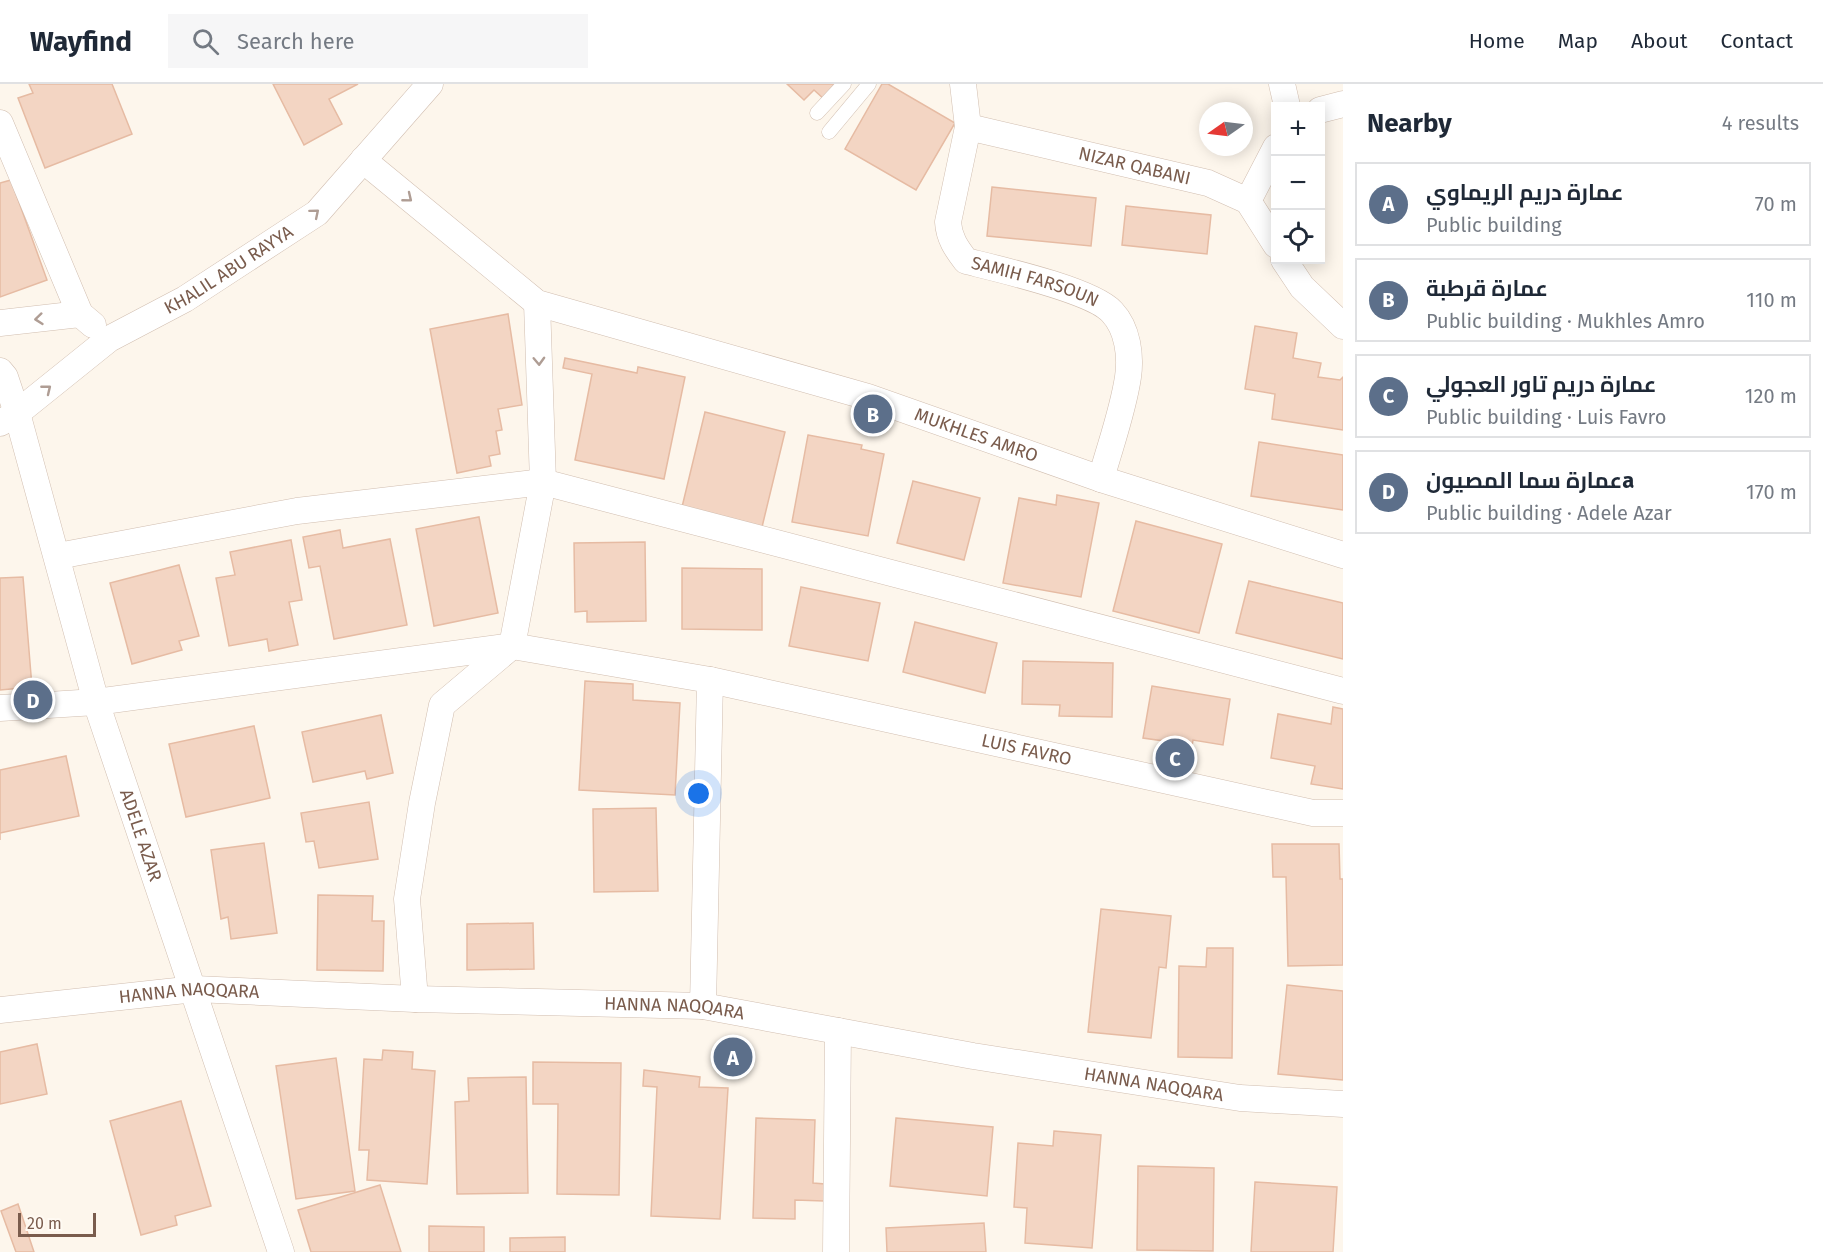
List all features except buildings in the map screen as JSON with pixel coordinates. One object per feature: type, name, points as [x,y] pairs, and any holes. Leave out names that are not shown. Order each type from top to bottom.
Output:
[{"type":"street","name":"KHALIL ABU RAYYA","points":[[9,418],[109,339],[185,299],[317,213],[430,84]]},
{"type":"street","name":"SAMIH FARSOUN","points":[[963,84],[968,127],[948,222],[949,234],[955,248],[966,261],[1094,298],[1112,312],[1124,330],[1128,350],[1128,377],[1101,479]]},
{"type":"street","points":[[1282,84],[1286,102]]},
{"type":"street","points":[[1325,109],[1343,104]]},
{"type":"street","points":[[0,123],[80,314],[109,339]]},
{"type":"street","name":"NIZAR QABANI","points":[[968,127],[1208,183],[1248,201]]},
{"type":"street","points":[[1271,155],[1248,201],[1271,238]]},
{"type":"street","points":[[363,160],[537,303],[543,482],[512,646],[441,705],[407,899],[415,999]]},
{"type":"street","points":[[1287,264],[1302,287],[1343,326]]},
{"type":"street","name":"MUKHLES AMRO","points":[[537,303],[868,397],[1101,479],[1343,555]]},
{"type":"street","points":[[0,323],[80,314]]},
{"type":"street","name":"ADELE AZAR","points":[[0,371],[5,377],[9,418],[58,556],[96,702],[195,989],[280,1252]]},
{"type":"street","points":[[58,556],[297,511],[543,482],[1343,691]]},
{"type":"street","name":"LUIS FAVRO","points":[[0,708],[96,702],[512,646],[710,680],[1313,813],[1343,813]]},
{"type":"street","points":[[703,1006],[710,680]]},
{"type":"street","name":"HANNA NAQQARA","points":[[0,1010],[195,989],[415,999],[703,1006],[984,1058],[1240,1098],[1343,1104]]},
{"type":"street","points":[[836,1252],[838,1031]]},
{"type":"lane","points":[[817,113],[844,84]]},
{"type":"lane","points":[[829,132],[869,84]]},
{"type":"place","name":"عمارة قرطبة","points":[[873,414]]},
{"type":"place","name":"عمارة سما المصيونa","points":[[33,700]]},
{"type":"place","name":"عمارة دريم تاور العجولي","points":[[1175,758]]},
{"type":"place","name":"عمارة دريم الريماوي","points":[[733,1057]]}]
